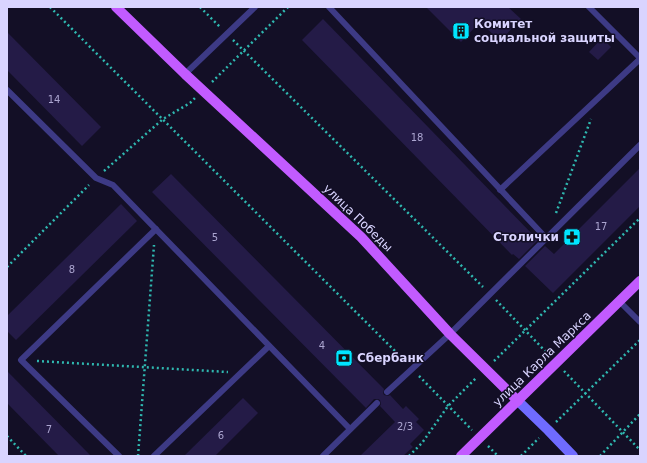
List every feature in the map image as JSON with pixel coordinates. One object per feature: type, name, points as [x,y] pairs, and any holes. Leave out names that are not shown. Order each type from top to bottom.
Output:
[{"type":"main road","name":"улица Победы","points":[[116,7],[185,74],[361,237],[450,334],[518,401]]},
{"type":"main road","name":"улица Карла Маркса","points":[[461,456],[640,281]]},
{"type":"street","name":"улица Победы","points":[[518,401],[573,456]]},
{"type":"lane","points":[[185,74],[255,7]]},
{"type":"lane","points":[[329,7],[546,238]]},
{"type":"lane","points":[[500,190],[640,58],[589,7]]},
{"type":"lane","points":[[7,90],[96,178],[113,185],[350,429]]},
{"type":"lane","points":[[387,392],[450,334],[640,145]]},
{"type":"lane","points":[[119,456],[21,360],[156,229]]},
{"type":"lane","points":[[619,301],[640,322]]},
{"type":"lane","points":[[154,456],[269,346]]},
{"type":"lane","points":[[323,456],[377,402]]},
{"type":"path","points":[[50,7],[413,369],[498,456]]},
{"type":"path","points":[[200,7],[526,330],[640,450]]},
{"type":"path","points":[[203,90],[288,7]]},
{"type":"path","points":[[555,216],[592,119]]},
{"type":"path","points":[[408,456],[422,442],[448,406],[640,218]]},
{"type":"path","points":[[138,456],[156,229]]},
{"type":"path","points":[[521,456],[640,340]]},
{"type":"path","points":[[21,360],[241,373]]},
{"type":"path","points":[[600,456],[640,414]]},
{"type":"path","points":[[7,436],[26,456]]},
{"type":"building","name":"Комитет социальной защиты","points":[[426,7],[508,7],[521,19],[500,41],[480,22],[461,42]]},
{"type":"building","points":[[323,19],[538,240],[519,259],[513,254],[512,255],[302,40]]},
{"type":"building","points":[[7,32],[101,127],[82,146],[7,70]]},
{"type":"building","points":[[602,38],[611,47],[598,60],[589,52]]},
{"type":"building","points":[[640,168],[640,206],[553,293],[525,266],[545,246],[554,254]]},
{"type":"building","points":[[171,174],[384,389],[384,395],[390,395],[403,409],[406,406],[419,419],[416,422],[424,430],[410,444],[413,447],[403,456],[360,456],[395,422],[380,406],[380,400],[378,399],[374,399],[366,408],[152,192]]},
{"type":"building","points":[[121,204],[137,221],[16,340],[7,331],[7,316]]},
{"type":"building","points":[[7,371],[91,456],[59,456],[7,403]]},
{"type":"building","points":[[243,398],[258,413],[215,456],[184,456]]},
{"type":"place","name":"Комитет социальной защиты","points":[[461,31]]},
{"type":"place","name":"Столички","points":[[572,237]]},
{"type":"place","name":"Сбербанк","points":[[344,358]]}]
